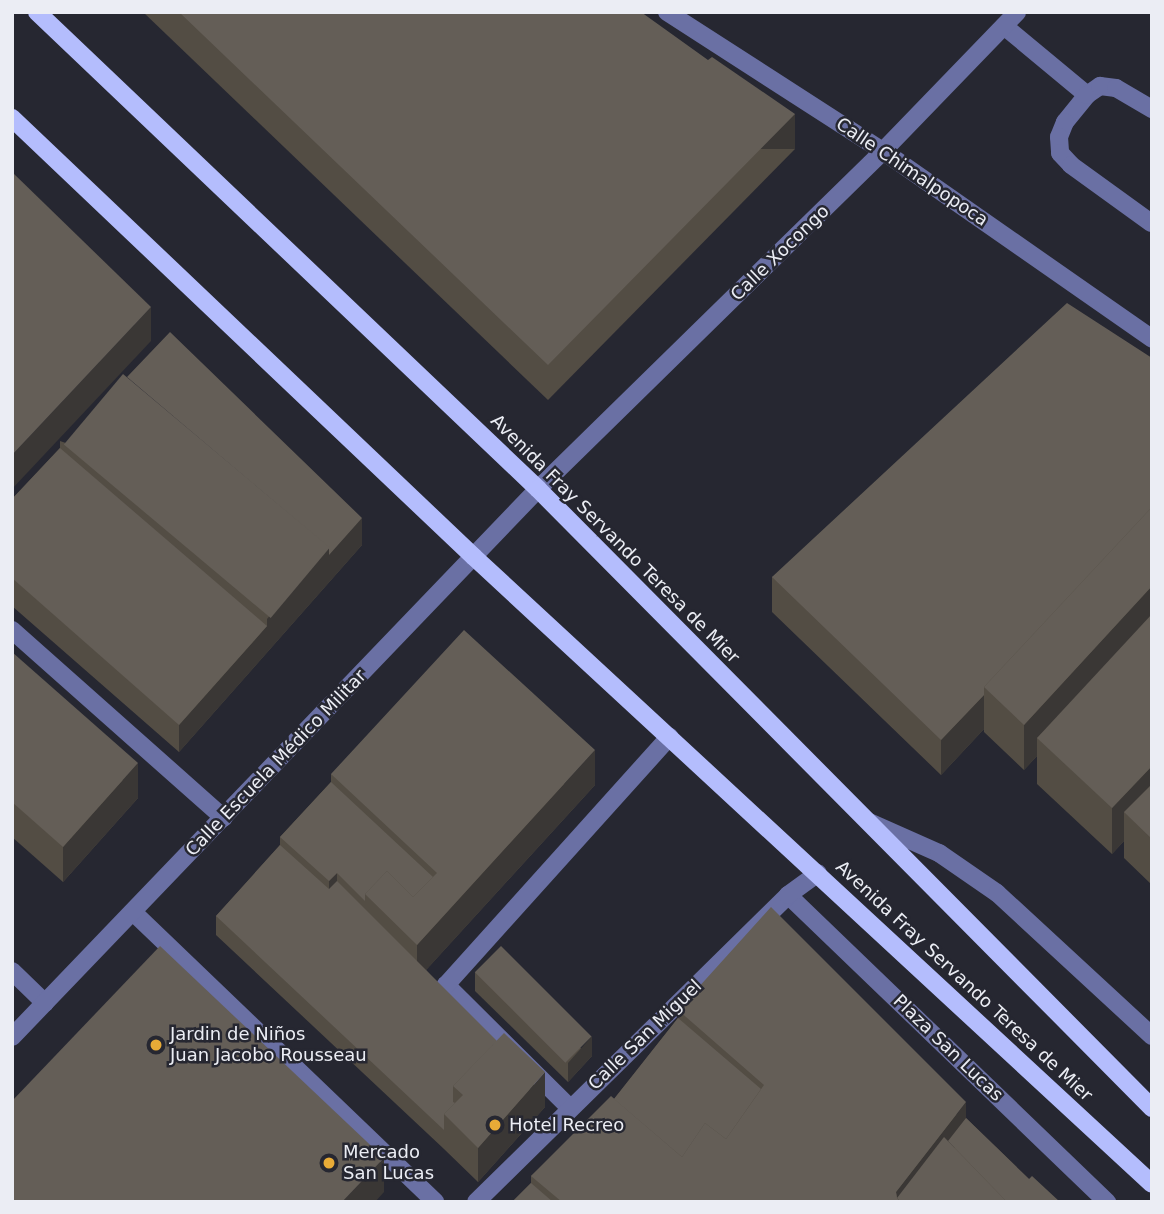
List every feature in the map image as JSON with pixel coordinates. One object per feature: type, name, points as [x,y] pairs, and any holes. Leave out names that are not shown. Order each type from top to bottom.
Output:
[{"type":"main road","name":"Avenida Fray Servando Teresa de Mier","points":[[37,12],[538,489],[861,819],[1152,1108]]},
{"type":"main road","name":"Avenida Fray Servando Teresa de Mier","points":[[12,118],[474,557],[1152,1184]]},
{"type":"street","name":"Calle Chimalpopoca","points":[[667,12],[883,151],[1152,339]]},
{"type":"street","name":"Calle Xocongo","points":[[538,489],[883,151],[1017,12]]},
{"type":"street","points":[[1004,26],[1087,95]]},
{"type":"street","points":[[1152,109],[1116,88],[1100,86],[1087,95],[1065,122],[1059,137],[1060,153],[1152,223]]},
{"type":"street","name":"Calle Escuela Médico Militar","points":[[12,1037],[538,489]]},
{"type":"street","points":[[12,630],[224,818]]},
{"type":"street","points":[[570,1108],[446,985],[669,737]]},
{"type":"street","points":[[861,819],[939,853],[996,893],[1152,1036]]},
{"type":"street","name":"Calle San Miguel","points":[[476,1202],[788,895],[818,873]]},
{"type":"street","name":"Plaza San Lucas","points":[[788,895],[1107,1202]]},
{"type":"street","points":[[133,912],[435,1202]]},
{"type":"street","points":[[12,971],[45,1003]]},
{"type":"building","points":[[179,12],[641,12],[708,60],[712,57],[795,114],[548,365]]},
{"type":"building","points":[[12,172],[151,307],[12,455]]},
{"type":"building","points":[[1067,303],[1152,358],[1152,507],[984,687],[984,695],[941,740],[772,577]]},
{"type":"building","points":[[170,332],[362,518],[329,555],[329,548],[127,377]]},
{"type":"building","points":[[123,374],[330,548],[271,618],[64,444]]},
{"type":"building","points":[[60,448],[267,626],[179,725],[12,578],[12,499]]},
{"type":"building","points":[[1152,507],[1152,586],[1024,725],[984,687]]},
{"type":"building","points":[[1152,614],[1152,766],[1112,808],[1037,738]]},
{"type":"building","points":[[464,630],[595,750],[417,945],[365,894],[387,871],[413,897],[437,873],[331,774]]},
{"type":"building","points":[[12,652],[138,763],[63,847],[12,802]]},
{"type":"building","points":[[331,782],[433,877],[413,897],[387,871],[365,894],[365,901],[337,873],[329,881],[280,837]]},
{"type":"building","points":[[1152,784],[1152,839],[1124,812]]},
{"type":"building","points":[[280,845],[329,889],[337,881],[497,1041],[453,1086],[455,1103],[444,1114],[444,1130],[216,916]]},
{"type":"building","points":[[771,907],[966,1102],[896,1192],[901,1202],[562,1202],[531,1176],[611,1096],[682,1157],[705,1123],[726,1139],[764,1085],[678,1010]]},
{"type":"building","name":"Jardin de Niños Juan Jacobo Rousseau","points":[[160,946],[384,1158],[342,1202],[12,1202],[12,1101]]},
{"type":"building","points":[[501,946],[592,1037],[565,1063],[475,972]]},
{"type":"building","points":[[678,1018],[761,1089],[726,1139],[705,1123],[682,1157],[614,1099]]},
{"type":"building","points":[[504,1033],[545,1072],[478,1148],[444,1114],[463,1095],[453,1086]]},
{"type":"building","points":[[966,1118],[1029,1179],[1032,1176],[1060,1202],[1007,1202],[948,1141]]},
{"type":"building","points":[[944,1137],[1007,1202],[901,1202],[897,1198]]},
{"type":"building","points":[[531,1183],[553,1202],[512,1202]]},
{"type":"place","name":"Jardin de Niños Juan Jacobo Rousseau","points":[[156,1045]]},
{"type":"place","name":"Hotel Recreo","points":[[495,1125]]},
{"type":"place","name":"Mercado San Lucas","points":[[329,1163]]}]
